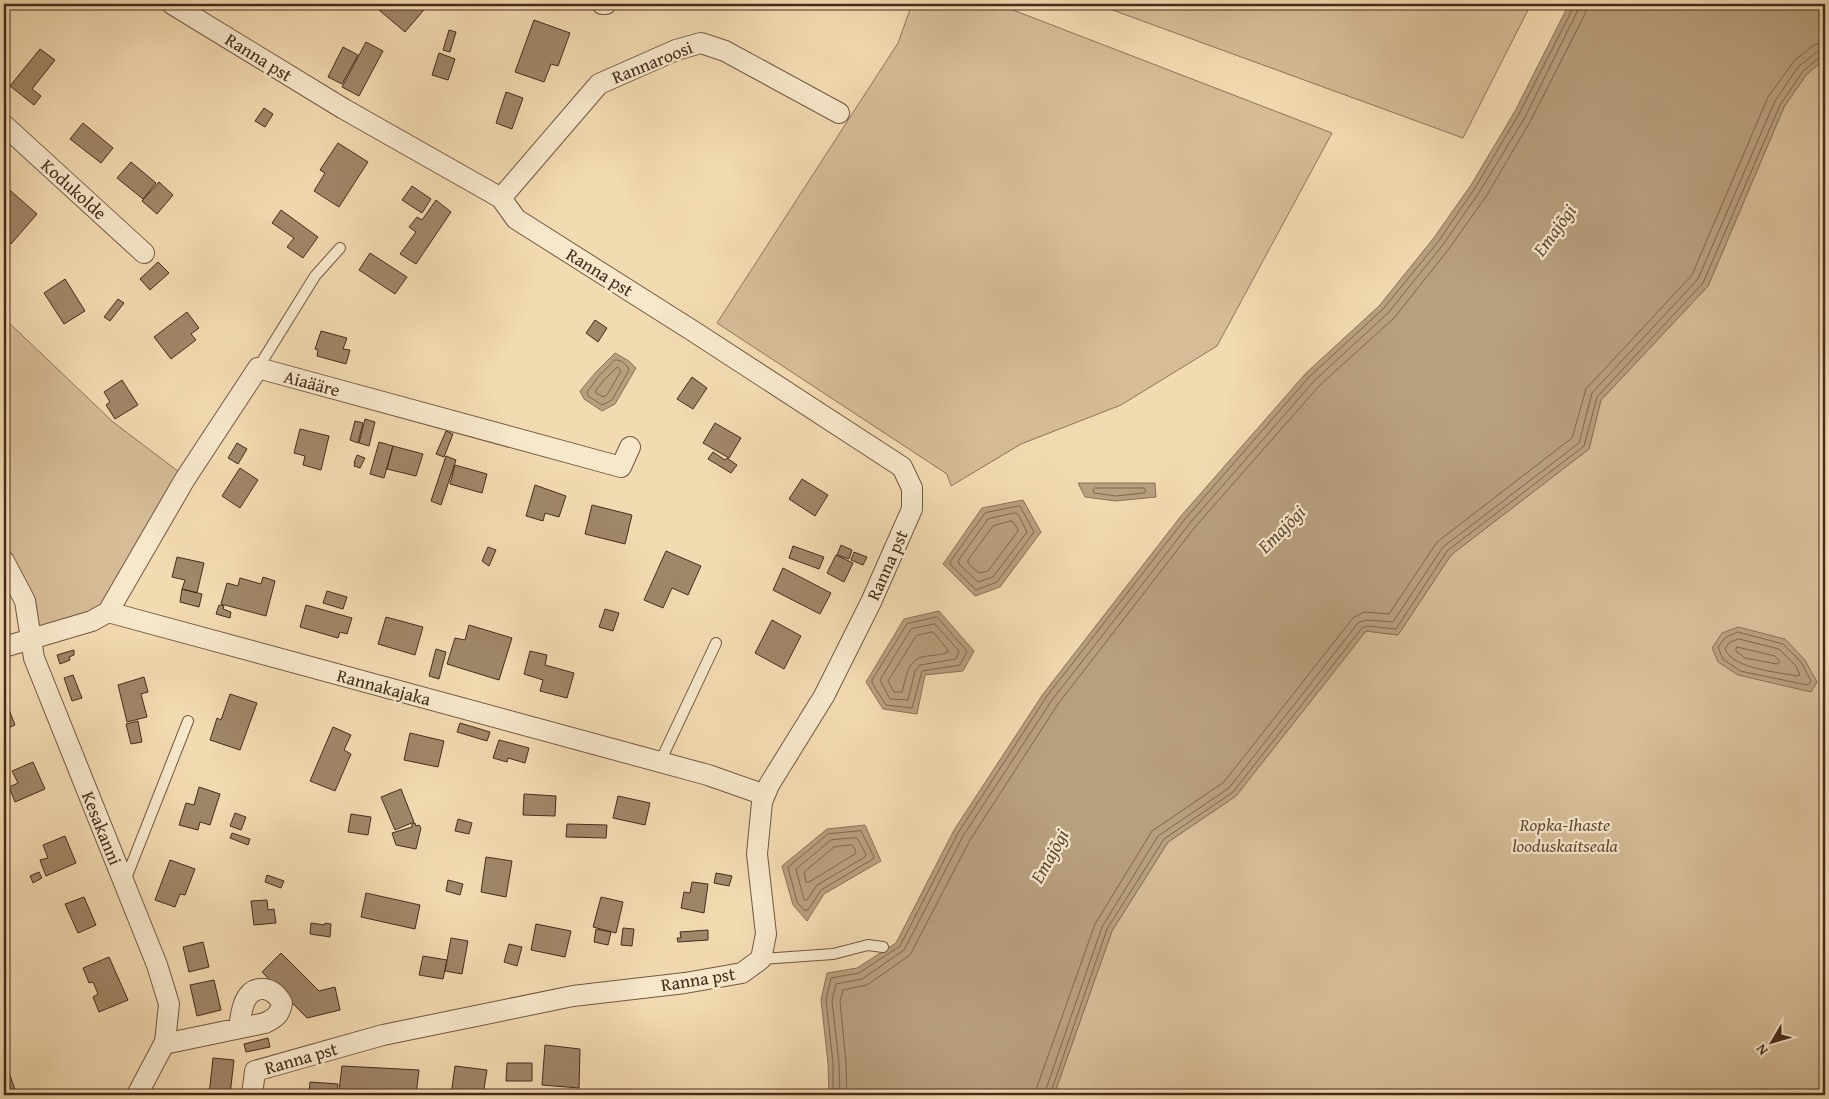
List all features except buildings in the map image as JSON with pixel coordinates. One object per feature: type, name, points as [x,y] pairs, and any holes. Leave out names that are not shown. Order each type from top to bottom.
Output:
[{"type":"street","name":"Ranna pst","points":[[172,4],[344,109],[501,198],[516,220],[693,331],[902,467],[912,488],[912,508],[871,602],[824,696],[769,785],[765,795],[761,810],[758,854],[766,934],[760,959],[742,973],[685,983],[573,996],[383,1035],[255,1070],[252,1095]]},
{"type":"street","name":"Rannaroosi","points":[[501,198],[599,84],[676,50],[701,43],[725,51],[840,113]]},
{"type":"street","name":"Kodukolde","points":[[4,125],[144,253]]},
{"type":"street","points":[[4,647],[92,621],[108,612],[186,479],[258,368]]},
{"type":"street","name":"Aiaääre","points":[[258,368],[621,467],[630,447]]},
{"type":"street","name":"Kesakanni","points":[[4,561],[25,601],[34,658],[157,965],[169,1004],[164,1044],[137,1095]]},
{"type":"street","name":"Rannakajaka","points":[[108,612],[708,775],[765,795]]},
{"type":"street","points":[[164,1044],[239,1028]]},
{"type":"lane","points":[[258,368],[315,276],[340,248]]},
{"type":"lane","points":[[660,762],[716,643]]},
{"type":"lane","points":[[124,884],[188,721]]},
{"type":"lane","points":[[760,959],[833,954],[868,945],[882,947]]},
{"type":"green space","points":[[912,4],[992,4],[1013,10],[1332,133],[1217,346],[1121,405],[1021,444],[951,486],[947,474],[717,323],[898,43]]},
{"type":"green space","points":[[1096,4],[1531,4],[1463,138]]},
{"type":"green space","name":"Ropka-Ihaste looduskaitseala","points":[[1825,59],[1825,1095],[1054,1095],[1112,931],[1168,842],[1236,796],[1366,631],[1398,635],[1451,555],[1589,449],[1601,400],[1708,286],[1784,107],[1806,75]]},
{"type":"green space","points":[[4,318],[113,422],[187,478],[105,615],[40,637],[4,557]]},
{"type":"water","name":"Emajõgi","points":[[1569,4],[1825,4],[1825,59],[1806,75],[1784,107],[1708,286],[1601,400],[1589,449],[1451,555],[1398,635],[1366,631],[1236,796],[1168,842],[1112,931],[1054,1095],[829,1095],[828,1063],[821,1000],[827,973],[857,968],[896,943],[954,830],[1043,694],[1181,516],[1306,373],[1379,306],[1433,239],[1471,185],[1515,111]]},
{"type":"water","points":[[615,353],[629,361],[636,368],[615,404],[602,411],[584,399],[580,391]]},
{"type":"water","points":[[1078,483],[1155,483],[1156,497],[1116,501],[1085,497]]},
{"type":"water","points":[[1023,500],[1041,532],[1000,587],[975,596],[943,564],[982,508]]},
{"type":"water","points":[[939,611],[974,651],[963,671],[925,675],[917,714],[883,709],[866,682],[904,619]]},
{"type":"water","points":[[1738,627],[1785,639],[1805,660],[1817,682],[1811,692],[1738,675],[1718,662],[1712,648],[1722,633]]},
{"type":"water","points":[[865,825],[881,861],[824,894],[807,921],[793,905],[782,866],[827,829]]}]
